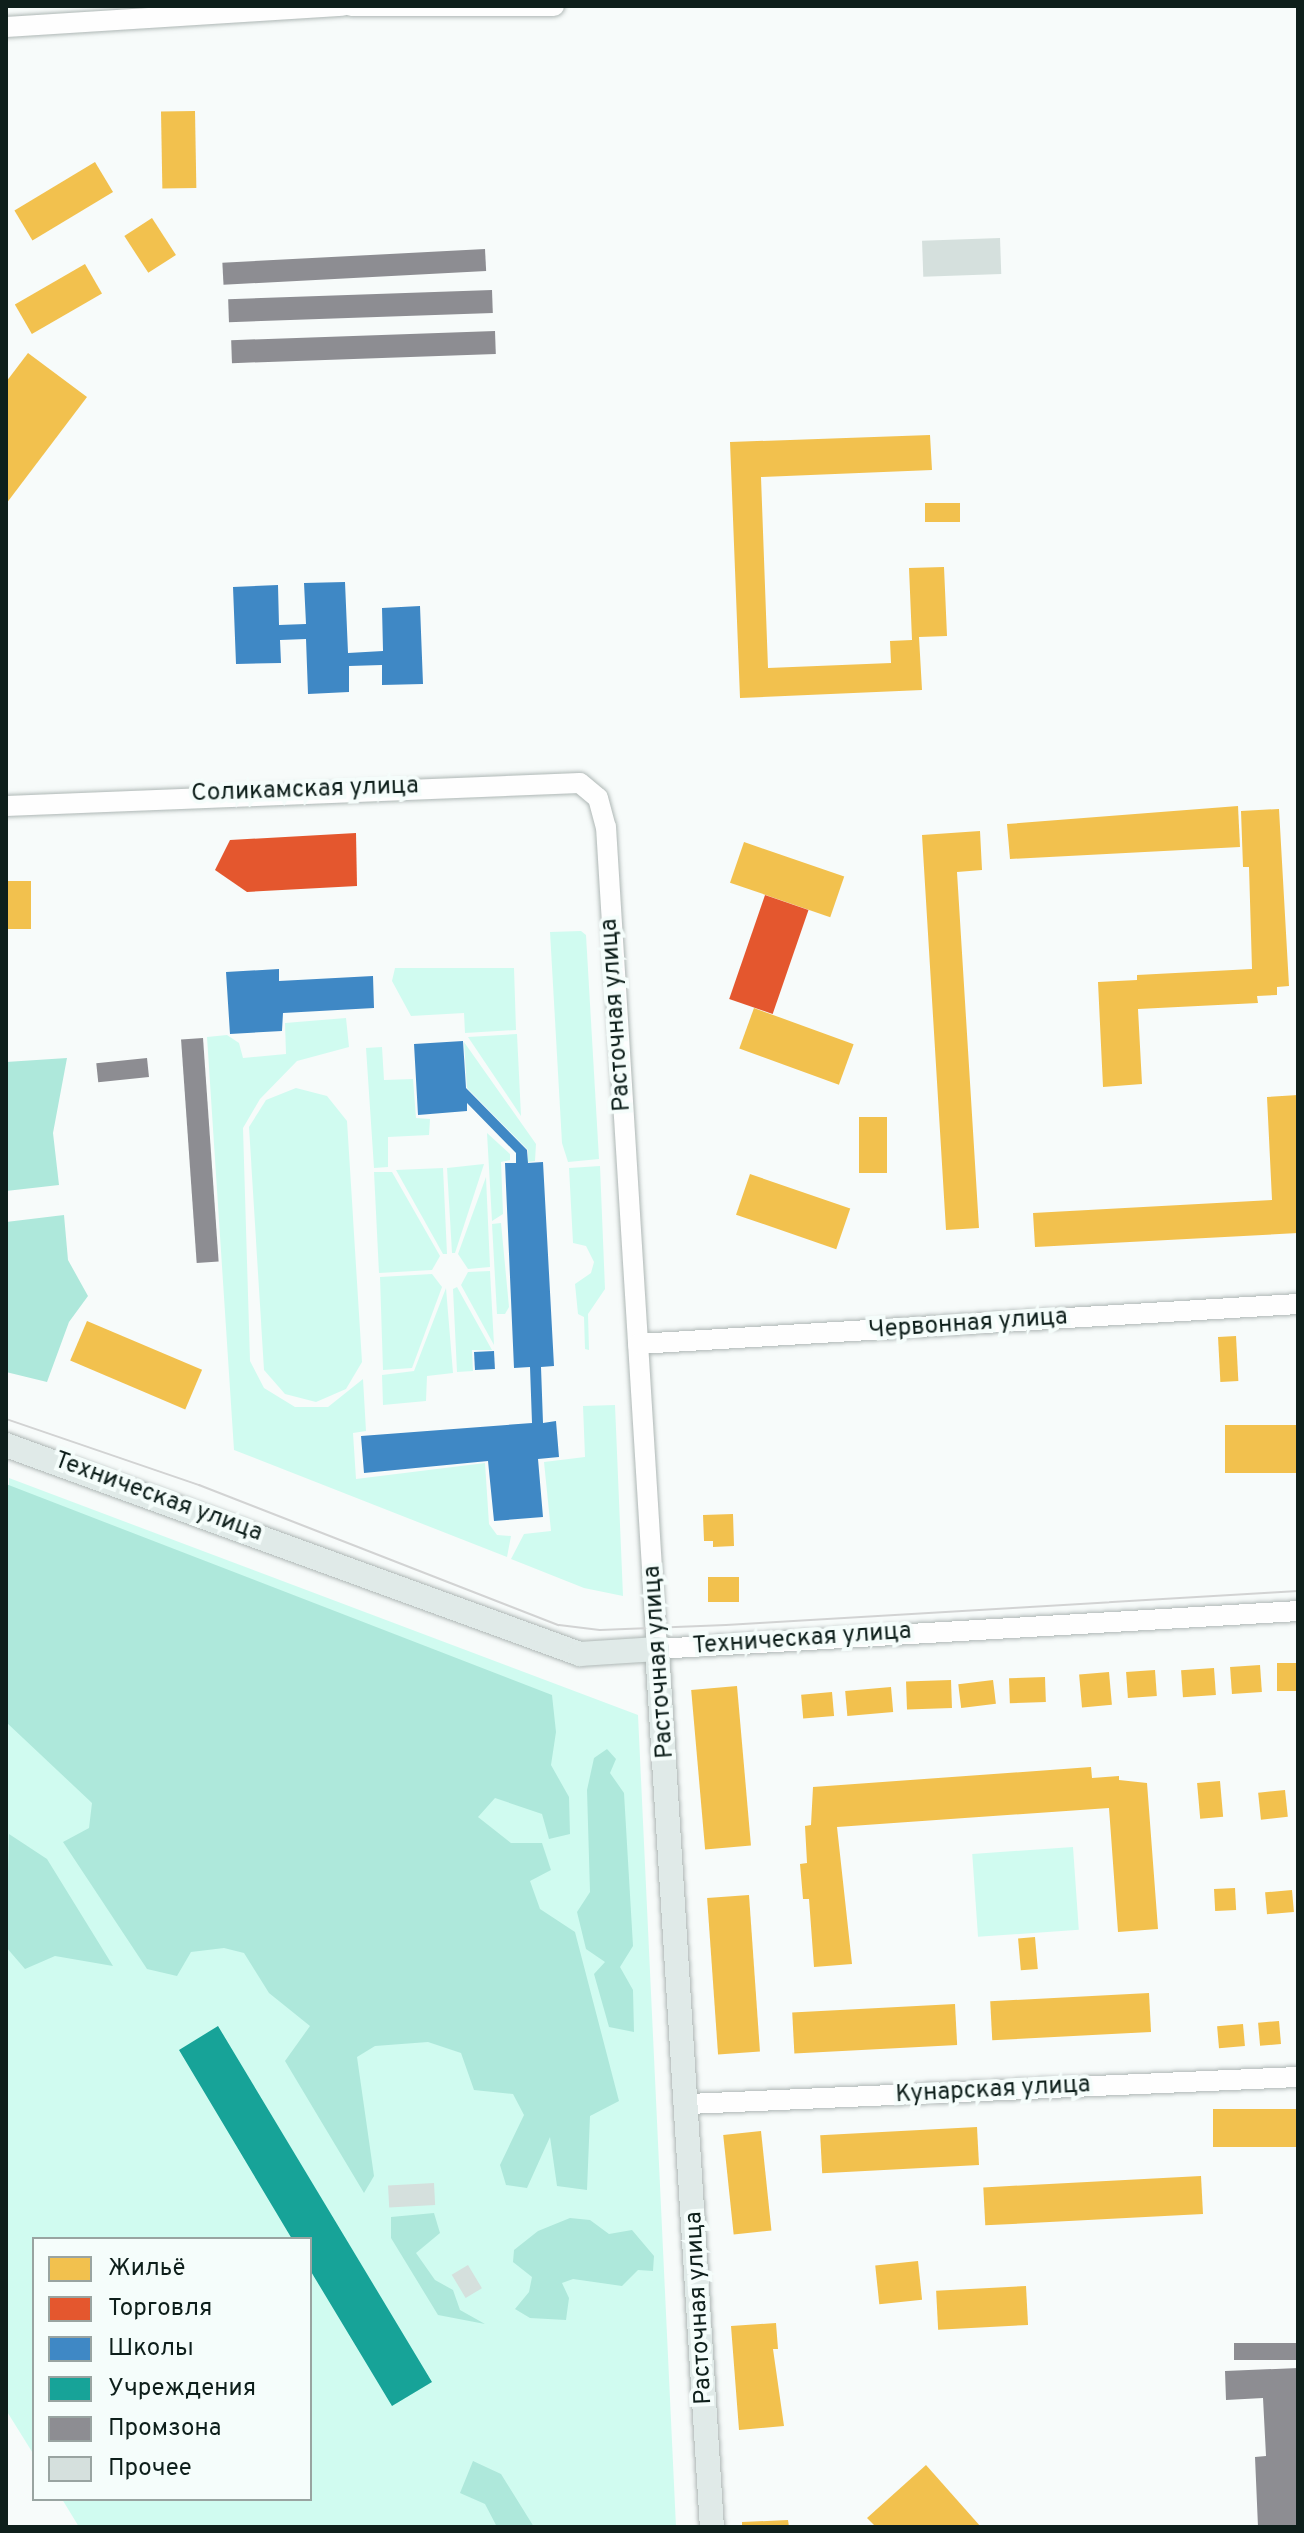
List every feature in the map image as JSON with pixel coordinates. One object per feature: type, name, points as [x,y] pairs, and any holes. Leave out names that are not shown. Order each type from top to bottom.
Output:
[{"type":"main road","name":"Техническая улица","points":[[6,1445],[580,1654],[657,1649]]},
{"type":"main road","name":"Расточная улица","points":[[657,1649],[689,2104],[712,2527]]},
{"type":"street","points":[[6,27],[342,6]]},
{"type":"street","points":[[351,6],[554,6]]},
{"type":"street","name":"Соликамская улица","points":[[6,806],[564,783],[589,787],[598,798]]},
{"type":"street","name":"Расточная улица","points":[[598,798],[606,827],[657,1649]]},
{"type":"street","name":"Червонная улица","points":[[638,1344],[1298,1304]]},
{"type":"street","name":"Техническая улица","points":[[657,1649],[1298,1611]]},
{"type":"street","name":"Кунарская улица","points":[[689,2104],[1298,2077]]},
{"type":"green space","points":[[581,931],[586,935],[599,1159],[568,1162],[562,1143],[550,932]]},
{"type":"green space","points":[[395,968],[514,968],[516,1030],[465,1033],[464,1013],[411,1016],[392,981]]},
{"type":"green space","points":[[346,1018],[349,1047],[297,1061],[260,1099],[243,1128],[250,1361],[264,1388],[295,1407],[328,1407],[363,1379],[366,1431],[353,1433],[356,1479],[485,1463],[489,1524],[497,1535],[511,1536],[507,1557],[234,1450],[207,1037],[227,1035],[239,1043],[243,1058],[286,1054],[285,1023]]},
{"type":"green space","points":[[517,1034],[521,1116],[468,1037]]},
{"type":"green space","points":[[464,1042],[536,1144],[535,1161],[528,1162],[528,1150],[467,1088]]},
{"type":"green space","points":[[382,1047],[384,1080],[413,1079],[416,1118],[430,1119],[429,1135],[388,1137],[388,1167],[374,1168],[366,1048]]},
{"type":"green space","points":[[67,1058],[53,1133],[59,1185],[6,1191],[6,1062]]},
{"type":"green space","points":[[296,1088],[327,1096],[347,1121],[362,1362],[346,1389],[316,1402],[285,1394],[264,1370],[249,1127],[266,1100]]},
{"type":"green space","points":[[487,1133],[510,1154],[510,1160],[501,1162],[503,1214],[492,1221]]},
{"type":"green space","points":[[484,1164],[455,1253],[452,1253],[447,1168]]},
{"type":"green space","points":[[600,1166],[605,1289],[588,1314],[589,1350],[585,1349],[584,1317],[578,1314],[575,1284],[591,1273],[594,1262],[586,1246],[573,1243],[569,1168]]},
{"type":"green space","points":[[443,1168],[447,1254],[443,1254],[396,1170]]},
{"type":"green space","points":[[374,1172],[392,1172],[440,1256],[432,1270],[379,1273]]},
{"type":"green space","points":[[486,1177],[490,1267],[468,1269],[458,1254]]},
{"type":"green space","points":[[64,1215],[68,1260],[88,1296],[69,1322],[47,1382],[6,1372],[6,1222]]},
{"type":"green space","points":[[501,1223],[509,1307],[505,1314],[497,1314],[492,1224]]},
{"type":"green space","points":[[490,1271],[494,1345],[461,1285],[468,1272]]},
{"type":"green space","points":[[432,1274],[442,1287],[412,1368],[383,1370],[380,1277]]},
{"type":"green space","points":[[457,1287],[492,1350],[472,1350],[473,1371],[457,1372],[453,1289]]},
{"type":"green space","points":[[446,1288],[453,1373],[427,1376],[426,1401],[383,1405],[382,1375],[414,1371]]},
{"type":"green space","points":[[615,1405],[623,1596],[584,1588],[511,1559],[524,1534],[551,1531],[544,1462],[585,1457],[583,1406]]},
{"type":"green space","points":[[9,1478],[638,1715],[676,2527],[79,2527],[63,2501],[312,2501],[312,2237],[32,2237],[32,2452],[6,2410]]},
{"type":"green space","points":[[6,1484],[552,1695],[556,1732],[551,1765],[569,1797],[570,1834],[549,1839],[542,1814],[495,1798],[478,1817],[511,1843],[542,1843],[551,1870],[530,1881],[540,1909],[575,1932],[619,2101],[590,2116],[587,2190],[557,2186],[550,2137],[527,2188],[506,2185],[500,2165],[524,2115],[513,2094],[474,2090],[461,2053],[428,2042],[375,2046],[357,2057],[374,2176],[364,2193],[285,2061],[310,2026],[269,1993],[244,1953],[224,1948],[191,1952],[177,1976],[147,1969],[63,1842],[89,1828],[92,1803],[6,1722]]},
{"type":"green space","points":[[607,1749],[616,1759],[610,1773],[624,1793],[633,1946],[620,1967],[633,1990],[634,2032],[609,2027],[594,1974],[605,1962],[586,1949],[577,1912],[590,1892],[587,1790],[594,1758]]},
{"type":"green space","points":[[9,1834],[47,1859],[113,1966],[55,1956],[25,1969],[6,1947]]},
{"type":"green space","points":[[1073,1847],[1079,1930],[978,1937],[972,1854]]},
{"type":"green space","points":[[434,2213],[440,2233],[416,2253],[435,2280],[453,2290],[460,2310],[485,2324],[438,2315],[391,2238],[391,2217]]},
{"type":"green space","points":[[570,2218],[590,2220],[609,2234],[632,2230],[654,2256],[653,2271],[638,2270],[622,2286],[573,2279],[562,2283],[569,2298],[566,2320],[530,2318],[515,2309],[529,2292],[532,2277],[513,2262],[514,2250],[538,2231]]},
{"type":"green space","points":[[473,2461],[501,2474],[534,2527],[497,2527],[485,2504],[460,2493]]},
{"type":"building: Жильё","points":[[195,111],[196,188],[162,189],[161,112]]},
{"type":"building: Жильё","points":[[95,162],[113,192],[32,240],[14,210]]},
{"type":"building: Жильё","points":[[152,218],[176,255],[148,273],[124,236]]},
{"type":"building: Жильё","points":[[85,264],[102,293],[32,334],[15,304]]},
{"type":"building: Жильё","points":[[28,353],[87,397],[6,504],[6,382]]},
{"type":"building: Жильё","points":[[930,435],[932,470],[761,477],[768,668],[891,663],[890,641],[912,640],[909,568],[944,567],[947,636],[919,637],[922,690],[740,698],[730,442]]},
{"type":"building: Жильё","points":[[925,503],[960,503],[960,522],[925,522]]},
{"type":"building: Жильё","points":[[1238,806],[1240,847],[1010,859],[1007,824]]},
{"type":"building: Жильё","points":[[1279,809],[1289,986],[1277,987],[1277,995],[1257,996],[1258,1003],[1138,1009],[1142,1084],[1103,1087],[1098,982],[1137,980],[1137,975],[1252,969],[1249,867],[1243,867],[1241,811]]},
{"type":"building: Жильё","points":[[980,831],[982,870],[957,872],[979,1228],[946,1230],[922,835]]},
{"type":"building: Жильё","points":[[744,842],[844,877],[830,917],[730,883]]},
{"type":"building: Жильё","points":[[6,881],[31,881],[31,929],[6,929]]},
{"type":"building: Жильё","points":[[754,1008],[854,1044],[839,1085],[739,1048]]},
{"type":"building: Жильё","points":[[1298,1095],[1298,1233],[1035,1247],[1033,1213],[1272,1200],[1267,1097]]},
{"type":"building: Жильё","points":[[859,1117],[887,1117],[887,1173],[859,1173]]},
{"type":"building: Жильё","points":[[750,1174],[850,1209],[836,1249],[736,1215]]},
{"type":"building: Жильё","points":[[87,1321],[202,1370],[185,1409],[70,1361]]},
{"type":"building: Жильё","points":[[1236,1336],[1238,1381],[1220,1382],[1218,1337]]},
{"type":"building: Жильё","points":[[1225,1425],[1298,1425],[1298,1473],[1225,1473]]},
{"type":"building: Жильё","points":[[733,1514],[734,1546],[713,1547],[713,1541],[704,1541],[703,1515]]},
{"type":"building: Жильё","points":[[708,1577],[739,1577],[739,1602],[708,1602]]},
{"type":"building: Жильё","points":[[1277,1663],[1298,1663],[1298,1691],[1277,1691]]},
{"type":"building: Жильё","points":[[1260,1665],[1262,1692],[1232,1694],[1230,1667]]},
{"type":"building: Жильё","points":[[1214,1668],[1216,1695],[1183,1697],[1181,1670]]},
{"type":"building: Жильё","points":[[1155,1670],[1157,1696],[1128,1698],[1126,1672]]},
{"type":"building: Жильё","points":[[1109,1672],[1112,1705],[1082,1707],[1079,1675]]},
{"type":"building: Жильё","points":[[1045,1677],[1046,1702],[1010,1703],[1009,1678]]},
{"type":"building: Жильё","points":[[951,1680],[952,1708],[907,1710],[906,1682]]},
{"type":"building: Жильё","points":[[993,1680],[996,1704],[961,1708],[958,1684]]},
{"type":"building: Жильё","points":[[737,1686],[751,1845],[705,1849],[691,1690]]},
{"type":"building: Жильё","points":[[891,1687],[893,1712],[847,1716],[845,1691]]},
{"type":"building: Жильё","points":[[832,1692],[834,1716],[803,1719],[801,1695]]},
{"type":"building: Жильё","points":[[1091,1767],[1092,1778],[1119,1776],[1119,1780],[1147,1783],[1158,1929],[1118,1932],[1109,1808],[837,1827],[852,1964],[814,1967],[809,1899],[803,1899],[800,1864],[807,1863],[805,1826],[811,1825],[813,1787]]},
{"type":"building: Жильё","points":[[1220,1781],[1223,1817],[1200,1819],[1197,1783]]},
{"type":"building: Жильё","points":[[1285,1790],[1288,1817],[1261,1820],[1258,1793]]},
{"type":"building: Жильё","points":[[1235,1888],[1236,1910],[1215,1911],[1214,1889]]},
{"type":"building: Жильё","points":[[1292,1890],[1294,1912],[1267,1914],[1265,1892]]},
{"type":"building: Жильё","points":[[749,1895],[760,2052],[718,2055],[707,1898]]},
{"type":"building: Жильё","points":[[1035,1937],[1038,1969],[1021,1970],[1018,1938]]},
{"type":"building: Жильё","points":[[1149,1993],[1151,2032],[992,2040],[990,2001]]},
{"type":"building: Жильё","points":[[955,2004],[957,2045],[794,2053],[792,2013]]},
{"type":"building: Жильё","points":[[1279,2021],[1281,2044],[1260,2046],[1258,2023]]},
{"type":"building: Жильё","points":[[1243,2024],[1245,2046],[1219,2048],[1217,2026]]},
{"type":"building: Жильё","points":[[1213,2109],[1298,2109],[1298,2147],[1213,2147]]},
{"type":"building: Жильё","points":[[977,2127],[979,2165],[822,2173],[820,2135]]},
{"type":"building: Жильё","points":[[761,2131],[771,2230],[734,2234],[723,2135]]},
{"type":"building: Жильё","points":[[1201,2176],[1203,2214],[985,2225],[983,2187]]},
{"type":"building: Жильё","points":[[918,2261],[922,2300],[879,2304],[875,2265]]},
{"type":"building: Жильё","points":[[1026,2286],[1028,2325],[938,2330],[936,2291]]},
{"type":"building: Жильё","points":[[776,2323],[778,2349],[773,2349],[784,2426],[739,2430],[731,2326]]},
{"type":"building: Жильё","points":[[926,2465],[981,2527],[876,2527],[867,2518]]},
{"type":"building: Жильё","points":[[788,2520],[789,2527],[742,2527],[742,2522]]},
{"type":"building: Торговля","points":[[356,833],[357,886],[247,892],[215,870],[230,840]]},
{"type":"building: Торговля","points":[[765,895],[808,910],[773,1014],[729,999]]},
{"type":"building: Школы","points":[[345,582],[348,653],[383,651],[382,608],[420,606],[423,684],[382,685],[382,665],[349,666],[349,692],[308,694],[306,639],[280,640],[281,663],[236,664],[233,587],[278,585],[279,625],[306,624],[304,583]]},
{"type":"building: Школы","points":[[279,969],[279,981],[373,976],[374,1008],[283,1013],[282,1031],[230,1034],[226,972]]},
{"type":"building: Школы","points":[[463,1041],[466,1088],[527,1150],[528,1163],[543,1162],[554,1366],[541,1367],[543,1423],[556,1421],[559,1457],[538,1459],[543,1517],[494,1521],[488,1461],[364,1473],[361,1436],[532,1423],[530,1367],[514,1368],[505,1163],[516,1163],[516,1153],[467,1103],[467,1111],[418,1115],[414,1044]]},
{"type":"building: Школы","points":[[494,1351],[495,1369],[475,1370],[474,1352]]},
{"type":"building: Учреждения","points":[[218,2026],[432,2382],[392,2406],[312,2273],[312,2237],[291,2237],[179,2050]]},
{"type":"building: Промзона","points":[[485,249],[486,271],[224,285],[222,263]]},
{"type":"building: Промзона","points":[[492,290],[493,313],[229,322],[228,299]]},
{"type":"building: Промзона","points":[[495,331],[496,354],[232,363],[231,340]]},
{"type":"building: Промзона","points":[[203,1038],[219,1261],[197,1263],[181,1040]]},
{"type":"building: Промзона","points":[[147,1058],[149,1077],[98,1082],[96,1063]]},
{"type":"building: Промзона","points":[[1234,2343],[1298,2343],[1298,2360],[1234,2360]]},
{"type":"building: Промзона","points":[[1298,2368],[1298,2527],[1258,2527],[1255,2457],[1266,2456],[1263,2398],[1226,2400],[1225,2371]]},
{"type":"building: Прочее","points":[[1000,238],[1001,274],[923,277],[922,241]]},
{"type":"building: Прочее","points":[[434,2183],[435,2205],[389,2207],[388,2185]]},
{"type":"building: Прочее","points":[[468,2265],[482,2288],[466,2298],[452,2275]]},
{"type":"tram line","points":[[6,1419],[199,1485],[559,1625],[600,1630],[726,1625],[1298,1591]]}]
